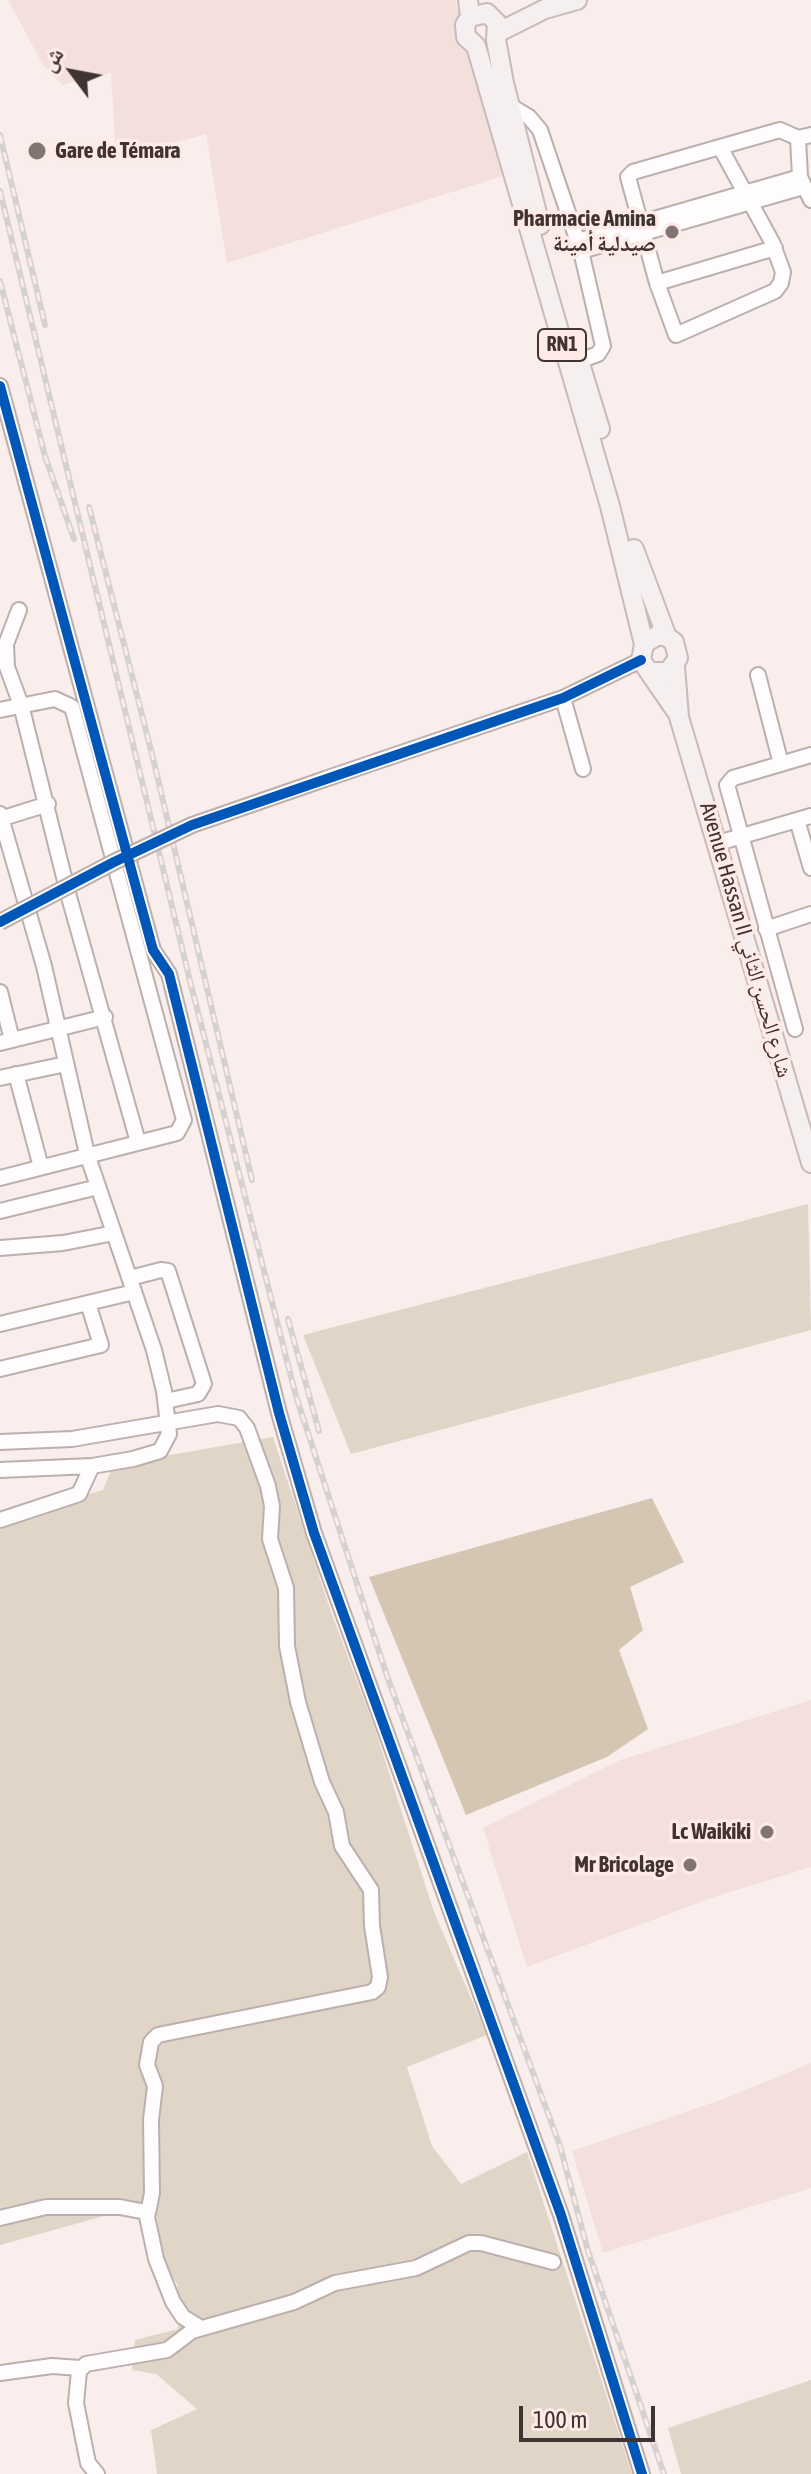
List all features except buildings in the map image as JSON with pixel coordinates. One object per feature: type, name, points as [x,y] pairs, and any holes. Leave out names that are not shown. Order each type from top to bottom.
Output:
[{"type":"main road","points":[[476,46],[487,46],[484,17],[577,0]]},
{"type":"main road","name":"Avenue Hassan II شارع الحسن الثاني","points":[[484,17],[465,31],[470,42],[476,46],[610,506],[645,659],[679,717]]},
{"type":"main road","name":"RN1","points":[[484,17],[640,568],[667,637],[678,650],[675,666]]},
{"type":"main road","points":[[667,637],[658,635],[645,659],[668,672],[675,666]]},
{"type":"main road","name":"Avenue Hassan II شارع الحسن الثاني","points":[[675,666],[679,717],[811,1163]]},
{"type":"street","points":[[509,105],[529,117],[540,130],[579,246],[603,346],[598,354],[579,361]]},
{"type":"street","points":[[720,147],[775,248],[783,272],[775,291],[681,335],[671,330],[627,184],[630,174],[720,147],[780,130],[805,136],[802,182],[811,200]]},
{"type":"street","points":[[579,246],[802,182]]},
{"type":"street","points":[[657,283],[775,248]]},
{"type":"street","points":[[0,386],[153,950],[169,974],[279,1413],[314,1533],[561,2215],[642,2474]]},
{"type":"street","points":[[19,610],[6,644],[7,667],[21,705],[69,897],[138,1142]]},
{"type":"street","points":[[0,922],[192,825],[563,698],[645,659]]},
{"type":"street","points":[[758,675],[781,764]]},
{"type":"street","points":[[563,698],[583,769]]},
{"type":"street","points":[[0,710],[55,699],[69,704],[75,713],[183,1115],[183,1126],[177,1133],[0,1178]]},
{"type":"street","points":[[795,1029],[728,783],[733,778],[811,755]]},
{"type":"street","points":[[0,1470],[92,1466],[160,1451],[168,1438],[166,1401],[132,1285],[87,1154],[59,1028],[0,818],[48,804]]},
{"type":"street","points":[[718,843],[804,818],[811,868]]},
{"type":"street","points":[[749,947],[811,914]]},
{"type":"street","points":[[0,992],[6,1042],[105,1017]]},
{"type":"street","points":[[0,1078],[66,1064]]},
{"type":"street","points":[[16,1074],[41,1167]]},
{"type":"street","points":[[0,1211],[98,1187]]},
{"type":"street","points":[[0,1248],[63,1243],[114,1233]]},
{"type":"street","points":[[0,1324],[88,1303],[161,1270],[168,1271],[204,1384],[198,1394],[166,1401]]},
{"type":"street","points":[[0,1369],[101,1345],[88,1303]]},
{"type":"street","points":[[0,1442],[72,1439],[218,1414],[239,1418],[247,1428],[268,1486],[272,1506],[270,1539],[286,1588],[287,1646],[298,1702],[322,1782],[336,1812],[342,1846],[371,1890],[372,1926],[380,1977],[378,1987],[372,1992],[158,2035],[151,2042],[147,2065],[155,2086],[148,2213],[156,2259],[169,2295],[183,2317],[201,2328]]},
{"type":"street","points":[[0,1520],[79,1494],[92,1466]]},
{"type":"street","points":[[0,2218],[46,2207],[135,2208],[148,2213]]},
{"type":"street","points":[[0,2373],[52,2366],[80,2368],[130,2354],[167,2350],[182,2335],[201,2328],[294,2302],[335,2283],[416,2268],[469,2243],[481,2243],[553,2262]]},
{"type":"street","points":[[80,2368],[77,2407],[88,2463],[97,2474]]},
{"type":"shaded area","points":[[8,0],[455,0],[503,176],[227,263],[206,134],[116,159],[111,73],[62,85],[43,65]]},
{"type":"shaded area","points":[[808,1204],[811,1330],[351,1454],[303,1335]]},
{"type":"shaded area","points":[[273,1437],[331,1612],[374,1726],[434,1912],[487,2035],[407,2067],[432,2146],[461,2184],[527,2152],[632,2474],[157,2474],[151,2430],[197,2409],[156,2374],[132,2370],[135,2340],[178,2329],[177,2284],[164,2262],[154,2202],[0,2245],[0,1519],[103,1490],[113,1465]]},
{"type":"shaded area","points":[[652,1498],[684,1562],[630,1587],[643,1630],[619,1650],[648,1729],[607,1757],[466,1815],[369,1577]]},
{"type":"shaded area","points":[[811,1700],[811,1867],[714,1897],[527,1967],[483,1828],[620,1760]]},
{"type":"shaded area","points":[[811,2063],[811,2188],[603,2253],[572,2151],[726,2098]]},
{"type":"shaded area","points":[[811,2380],[811,2474],[681,2474],[668,2428]]},
{"type":"railway","points":[[0,135],[45,325]]},
{"type":"railway","points":[[0,191],[190,981],[296,1396],[387,1676],[560,2146],[588,2251],[664,2474]]},
{"type":"railway","points":[[0,281],[45,456],[74,539]]},
{"type":"railway","points":[[89,507],[153,758],[252,1180]]},
{"type":"railway","points":[[288,1319],[319,1431]]},
{"type":"cycle path","points":[[0,386],[153,950],[169,974],[279,1413],[314,1533],[561,2215],[642,2474]]},
{"type":"cycle path","points":[[0,922],[192,825],[563,698],[641,660]]},
{"type":"place","name":"Gare de Témara","points":[[37,151]]},
{"type":"place","name":"Pharmacie Amina صيدلية أمينة","points":[[672,232]]},
{"type":"place","name":"Lc Waikiki","points":[[767,1832]]},
{"type":"place","name":"Mr Bricolage","points":[[690,1865]]}]
